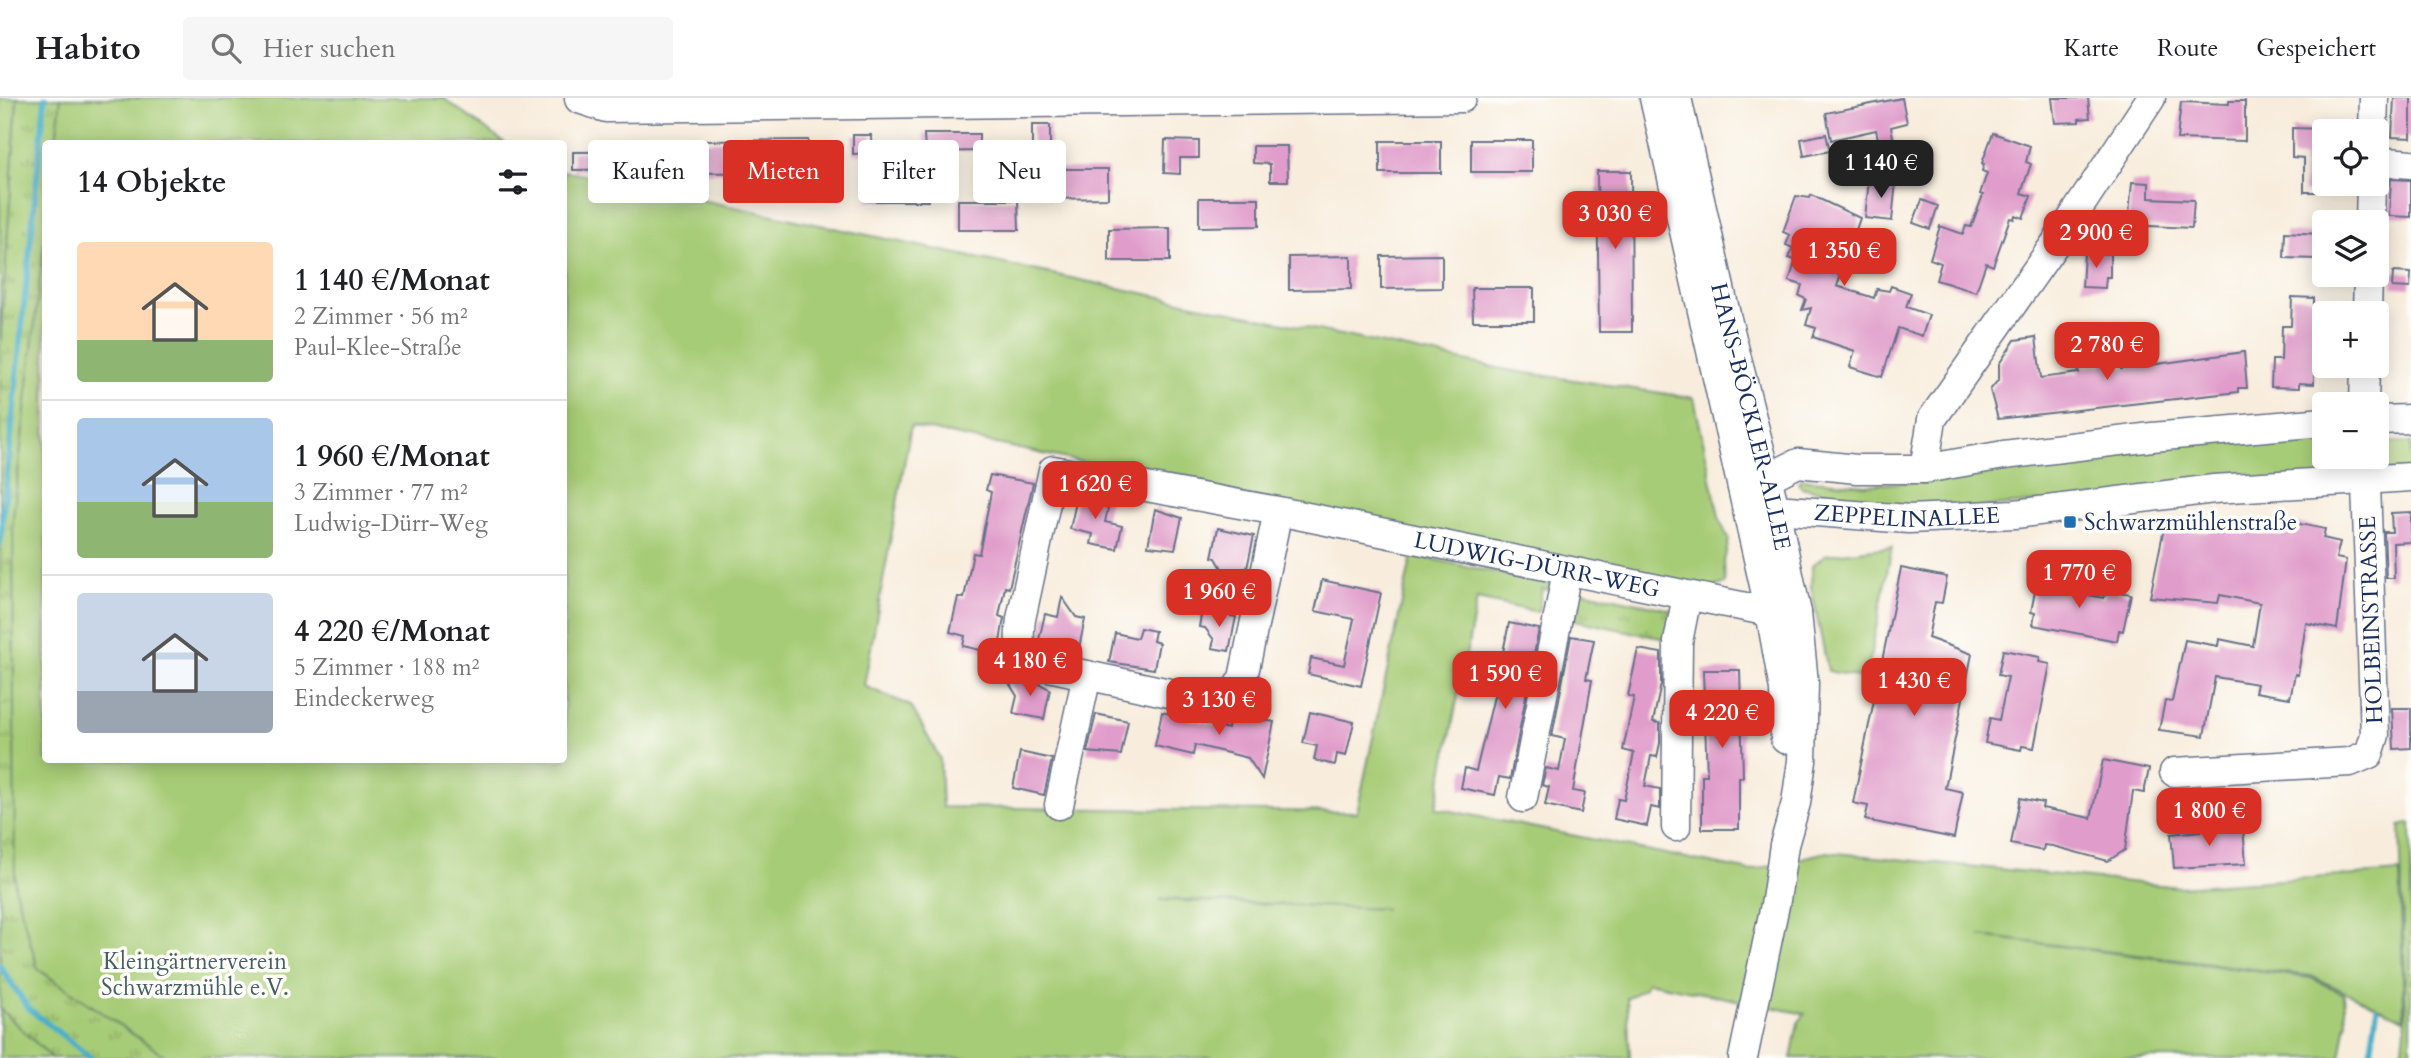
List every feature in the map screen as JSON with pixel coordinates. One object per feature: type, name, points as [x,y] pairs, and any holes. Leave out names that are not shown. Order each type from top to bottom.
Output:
[{"type":"street","points":[[579,99],[606,108],[878,101],[1462,98]]},
{"type":"street","name":"HANS-BÖCKLER-ALLEE","points":[[1654,98],[1744,492],[1784,613]]},
{"type":"street","name":"HANS-BÖCKLER-ALLEE","points":[[1677,98],[1727,318],[1775,509],[1784,613]]},
{"type":"street","points":[[1924,469],[1932,419],[2059,238],[2151,98]]},
{"type":"street","points":[[2373,119],[2374,98]]},
{"type":"street","points":[[2389,162],[2411,164]]},
{"type":"street","points":[[2389,420],[2411,419]]},
{"type":"street","name":"ZEPPELINALLEE","points":[[2312,423],[2152,437],[2004,455],[1924,469],[1857,469],[1798,463],[1768,476],[1744,492],[1775,509],[1909,519],[2015,514],[2351,469]]},
{"type":"street","name":"HOLBEINSTRASSE","points":[[2174,772],[2350,762],[2369,754],[2375,735],[2365,469]]},
{"type":"street","name":"ZEPPELINALLEE","points":[[2374,469],[2411,477]]},
{"type":"street","name":"LUDWIG-DÜRR-WEG","points":[[1278,511],[1242,678],[1232,696],[1211,702],[1035,664],[1023,654],[1018,640],[1053,470],[1278,511],[1687,596],[1784,613]]},
{"type":"street","points":[[1523,798],[1567,571]]},
{"type":"street","points":[[1676,827],[1678,642],[1687,596]]},
{"type":"street","points":[[1743,1058],[1776,900],[1784,845],[1784,613]]},
{"type":"street","points":[[1059,805],[1087,676]]},
{"type":"green space","points":[[0,98],[17,98],[0,345]]},
{"type":"green space","points":[[17,98],[61,98],[56,140],[42,140],[42,261],[13,518],[38,969],[168,1058],[52,1058],[0,1009],[0,345]]},
{"type":"green space","points":[[61,98],[443,98],[501,140],[56,140]]},
{"type":"green space","name":"Kleingärtnerverein Schwarzmühle e.V.","points":[[567,172],[588,176],[588,203],[709,202],[1507,370],[1694,398],[1720,521],[1729,540],[1724,561],[1725,583],[1707,590],[1690,590],[911,426],[864,686],[911,706],[940,759],[942,807],[1357,812],[1412,555],[1554,585],[1554,591],[1542,589],[1538,612],[1477,599],[1436,808],[1750,871],[1826,852],[2179,887],[2400,872],[2404,1019],[2311,976],[1980,936],[2311,978],[2344,994],[2346,1022],[2340,1058],[1791,1058],[1798,1023],[1805,1014],[1647,982],[1645,988],[1627,998],[1630,1058],[168,1058],[38,969],[15,889],[13,518],[42,261],[42,763],[567,763]],"holes":[[[1161,899],[1386,909],[1161,900]]]},
{"type":"green space","points":[[2312,425],[2312,469],[2389,469],[2389,443],[2411,442],[2411,470],[1949,510],[1888,505],[1801,487],[1798,482],[1801,479],[1865,485],[1957,479],[2005,459]]},
{"type":"green space","points":[[1892,547],[1866,679],[1828,671],[1811,587],[1812,566],[1825,555]]},
{"type":"green space","points":[[1572,589],[1672,610],[1670,640],[1565,618]]},
{"type":"green space","points":[[2411,823],[2411,1058],[2402,1058],[2406,1019],[2400,826]]},
{"type":"green space","points":[[0,1009],[52,1058],[0,1058]]},
{"type":"building","points":[[1902,98],[1907,123],[1891,127],[1899,166],[1885,169],[1876,130],[1831,140],[1826,113]]},
{"type":"building","points":[[2052,98],[2088,98],[2090,118],[2079,119],[2079,122],[2055,123]]},
{"type":"building","points":[[2394,98],[2411,98],[2411,138],[2392,137]]},
{"type":"building","points":[[2229,101],[2245,101],[2245,141],[2177,139],[2181,102],[2229,104]]},
{"type":"building","points":[[1032,125],[1050,125],[1050,140],[1032,140]]},
{"type":"building","points":[[2292,128],[2312,129],[2312,192],[2304,192],[2304,158],[2292,157]]},
{"type":"building","points":[[1993,133],[2030,146],[2026,162],[2031,164],[2021,193],[2031,196],[2023,218],[2015,215],[2014,219],[2010,218],[1993,266],[1986,263],[1976,292],[1936,280],[1941,263],[1930,259],[1940,226],[1963,234],[1966,226],[1971,227],[1983,195],[1980,194],[1987,173],[1982,171],[1982,163]]},
{"type":"building","points":[[924,134],[979,134],[979,140],[973,140],[973,151],[959,151],[959,140],[924,140]]},
{"type":"building","points":[[1826,134],[1830,151],[1804,156],[1801,139]]},
{"type":"building","points":[[853,135],[871,135],[871,140],[858,140],[858,154],[853,154]]},
{"type":"building","points":[[1165,140],[1199,141],[1199,158],[1180,158],[1180,174],[1164,173]]},
{"type":"building","points":[[1471,140],[1532,140],[1532,172],[1471,172]]},
{"type":"building","points":[[709,141],[723,141],[723,173],[709,173]]},
{"type":"building","points":[[1380,141],[1441,141],[1441,173],[1380,173]]},
{"type":"building","points":[[1253,146],[1287,146],[1288,181],[1270,181],[1270,164],[1253,163]]},
{"type":"building","points":[[573,152],[588,152],[588,170],[573,170]]},
{"type":"building","points":[[1066,169],[1108,169],[1108,198],[1066,199]]},
{"type":"building","points":[[1597,171],[1631,171],[1632,332],[1599,332]]},
{"type":"building","points":[[1869,179],[1896,181],[1892,221],[1865,218]]},
{"type":"building","points":[[2391,179],[2411,180],[2411,217],[2389,216]]},
{"type":"building","points":[[2132,182],[2149,183],[2149,198],[2194,200],[2192,228],[2128,225]]},
{"type":"building","points":[[1811,195],[1860,218],[1837,286],[1874,298],[1877,289],[1889,291],[1891,286],[1911,293],[1906,307],[1929,315],[1922,336],[1898,328],[1882,377],[1850,367],[1855,351],[1813,337],[1816,328],[1806,325],[1811,308],[1802,310],[1806,299],[1799,296],[1802,285],[1789,281],[1796,260],[1789,258],[1793,248],[1786,245],[1790,235],[1783,232],[1796,196],[1810,198]]},
{"type":"building","points":[[1199,198],[1259,198],[1259,226],[1199,227]]},
{"type":"building","points":[[959,200],[973,200],[973,203],[1018,203],[1019,230],[958,230]]},
{"type":"building","points":[[1922,200],[1938,206],[1930,229],[1913,223]]},
{"type":"building","points":[[1170,228],[1170,261],[1109,261],[1109,229]]},
{"type":"building","points":[[2285,232],[2312,234],[2312,259],[2284,258]]},
{"type":"building","points":[[2098,233],[2115,234],[2114,251],[2097,251]]},
{"type":"building","points":[[2084,253],[2110,254],[2110,277],[2106,277],[2105,288],[2082,287]]},
{"type":"building","points":[[1442,255],[1442,288],[1381,289],[1381,256]]},
{"type":"building","points":[[1351,256],[1351,289],[1289,290],[1289,257]]},
{"type":"building","points":[[2393,272],[2411,273],[2410,288],[2392,287]]},
{"type":"building","points":[[1472,288],[1534,288],[1534,321],[1473,321]]},
{"type":"building","points":[[2292,297],[2314,298],[2314,384],[2299,383],[2299,388],[2271,387],[2272,360],[2281,360],[2282,326],[2291,326]]},
{"type":"building","points":[[2036,337],[2041,378],[2079,373],[2078,368],[2104,365],[2103,353],[2120,351],[2121,369],[2244,352],[2247,388],[2238,388],[2238,392],[1998,419],[1990,390],[1999,379],[1999,364],[2015,340]]},
{"type":"building","points":[[990,475],[1033,483],[1009,588],[1005,587],[999,616],[1004,618],[998,654],[963,646],[965,636],[950,632],[958,597],[964,598],[973,553],[979,554],[991,492],[986,490]]},
{"type":"building","points":[[1078,493],[1110,499],[1105,522],[1122,526],[1117,549],[1091,544],[1093,534],[1070,529]]},
{"type":"building","points":[[1155,509],[1182,518],[1175,549],[1148,546]]},
{"type":"building","points":[[2411,512],[2411,542],[2393,543],[2394,578],[2386,578],[2384,532],[2392,532],[2391,513]]},
{"type":"building","points":[[2257,519],[2275,523],[2275,519],[2325,529],[2323,538],[2340,542],[2336,558],[2346,560],[2337,629],[2306,623],[2298,675],[2295,674],[2290,698],[2255,692],[2257,684],[2215,677],[2204,736],[2159,730],[2165,701],[2172,702],[2185,640],[2218,646],[2219,639],[2253,646],[2260,603],[2220,595],[2218,603],[2150,597],[2164,528],[2208,532],[2210,524],[2255,528]]},
{"type":"building","points":[[1218,528],[1254,536],[1247,568],[1224,572],[1216,558],[1212,557]]},
{"type":"building","points":[[1901,568],[1947,577],[1942,603],[1935,602],[1928,638],[1972,654],[1945,788],[1963,792],[1954,838],[1865,820],[1868,806],[1853,803]]},
{"type":"building","points":[[2038,576],[2063,581],[2061,590],[2104,598],[2106,590],[2131,594],[2123,631],[2119,630],[2117,641],[2033,625],[2035,613],[2031,612]]},
{"type":"building","points":[[1322,580],[1381,593],[1361,686],[1308,674],[1311,658],[1344,665],[1354,619],[1315,611]]},
{"type":"building","points":[[1062,597],[1076,617],[1085,619],[1078,653],[1038,644],[1045,614],[1058,617]]},
{"type":"building","points":[[1202,610],[1236,617],[1229,651],[1212,648],[1214,640],[1205,628],[1199,627]]},
{"type":"building","points":[[1509,623],[1539,629],[1510,779],[1499,777],[1495,795],[1461,788],[1465,768],[1476,771],[1496,688],[1490,687],[1495,661],[1501,662]]},
{"type":"building","points":[[1140,628],[1155,631],[1153,641],[1159,643],[1154,669],[1109,662],[1115,633],[1137,638]]},
{"type":"building","points":[[1571,636],[1594,640],[1586,679],[1592,680],[1573,791],[1585,793],[1581,813],[1545,805],[1549,787],[1542,785],[1546,768],[1559,771],[1565,739],[1552,736]]},
{"type":"building","points":[[1638,649],[1661,653],[1661,684],[1653,722],[1660,723],[1660,743],[1657,757],[1651,756],[1645,786],[1660,789],[1660,809],[1651,807],[1647,826],[1614,819],[1618,799],[1624,800],[1634,753],[1623,750],[1634,697],[1628,696]]},
{"type":"building","points":[[2003,650],[2040,657],[2039,662],[2050,664],[2034,748],[2022,746],[2021,750],[1985,743],[1990,718],[1999,720],[2008,677],[1998,675]]},
{"type":"building","points":[[1703,670],[1740,670],[1743,777],[1739,777],[1739,829],[1702,829],[1702,775],[1707,775]]},
{"type":"building","points":[[1021,675],[1050,689],[1044,719],[1013,713],[1017,696],[1009,683]]},
{"type":"building","points":[[2392,708],[2411,708],[2411,748],[2394,749]]},
{"type":"building","points":[[1248,710],[1266,714],[1264,720],[1274,722],[1262,779],[1248,758],[1195,745],[1193,755],[1155,746],[1162,712],[1228,729],[1229,721]]},
{"type":"building","points":[[1310,712],[1354,722],[1346,756],[1337,754],[1335,765],[1314,760],[1317,746],[1303,743]]},
{"type":"building","points":[[1096,714],[1128,721],[1121,755],[1087,752]]},
{"type":"building","points":[[1020,752],[1052,759],[1044,795],[1013,788]]},
{"type":"building","points":[[2103,760],[2149,769],[2144,793],[2133,791],[2125,850],[2108,861],[2053,846],[2044,845],[2043,851],[2011,844],[2020,798],[2043,803],[2042,808],[2091,818]]},
{"type":"building","points":[[2243,827],[2246,864],[2174,868],[2171,834]]},
{"type":"waterway","points":[[0,544],[45,98]]},
{"type":"waterway","points":[[0,966],[28,1008],[91,1058]]},
{"type":"waterway","points":[[2370,1058],[2377,1009]]},
{"type":"place","name":"Schwarzmühlenstraße","points":[[2070,522]]}]
